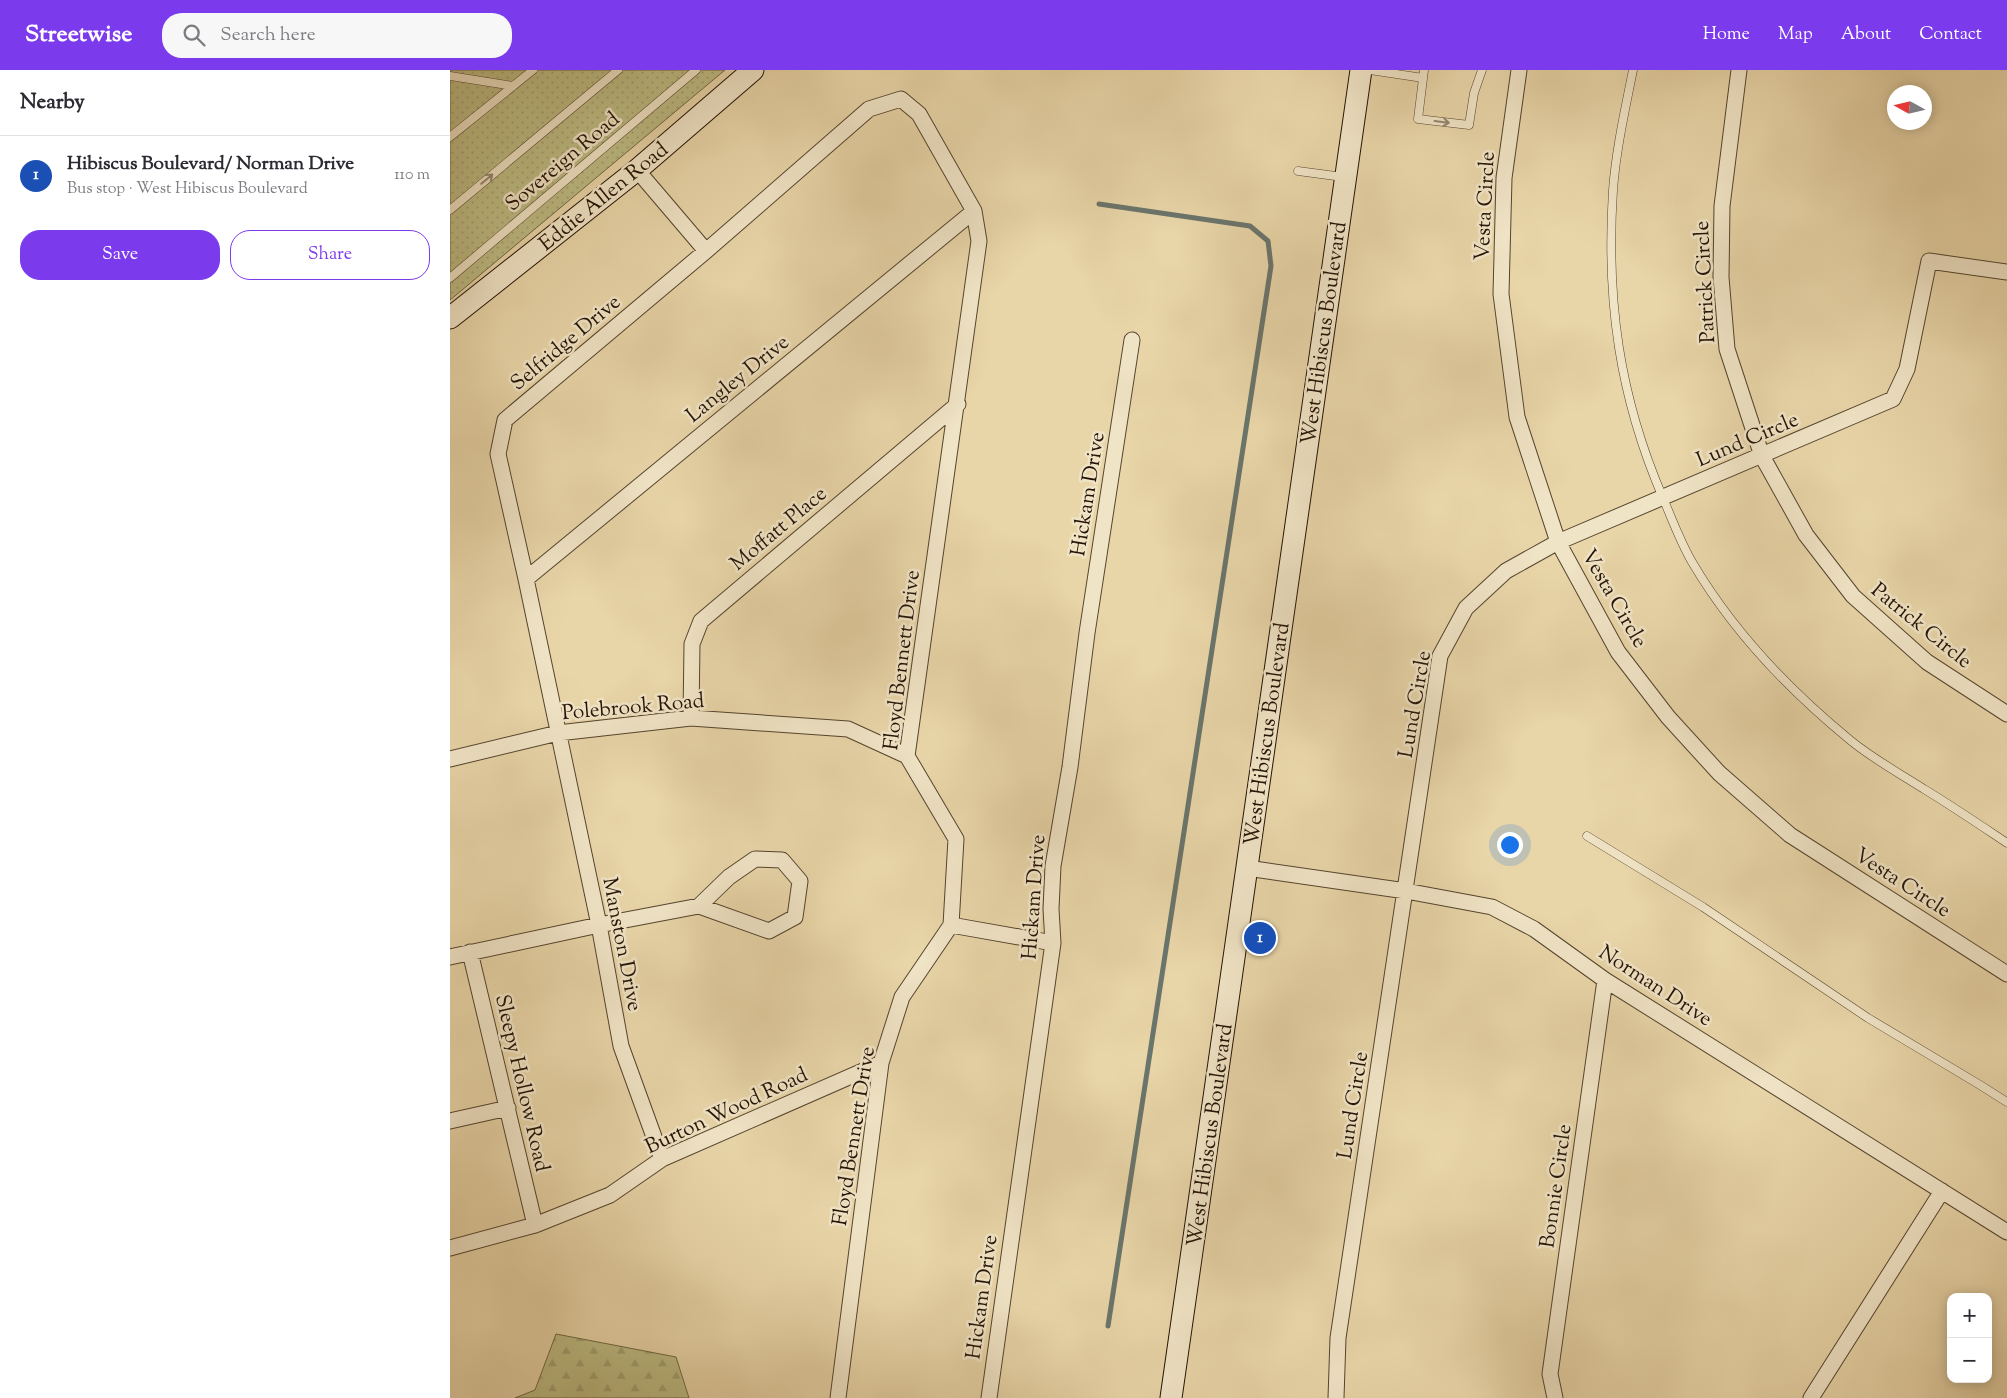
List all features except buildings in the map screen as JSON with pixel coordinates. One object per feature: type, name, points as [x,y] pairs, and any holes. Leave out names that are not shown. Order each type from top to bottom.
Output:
[{"type":"street","name":"Eddie Allen Road","points":[[450,318],[637,170],[753,70]]},
{"type":"street","name":"West Hibiscus Boulevard","points":[[1171,1398],[1361,70]]},
{"type":"street","name":"Vesta Circle","points":[[1520,70],[1504,178],[1501,294],[1517,418],[1558,542],[1618,652],[1668,717],[1719,773],[1790,835],[2007,974]]},
{"type":"street","name":"Patrick Circle","points":[[1739,70],[1722,206],[1721,278],[1726,348],[1762,456],[1806,535],[1852,596],[1926,662],[2007,714]]},
{"type":"street","name":"Floyd Bennett Drive","points":[[838,1398],[881,1063],[902,997],[951,924],[956,839],[907,756],[980,241],[974,211],[919,114],[901,99]]},
{"type":"street","name":"Selfridge Drive","points":[[558,733],[498,454],[505,420],[706,251],[869,108],[901,99]]},
{"type":"street","points":[[637,170],[706,251]]},
{"type":"street","name":"Langley Drive","points":[[526,579],[974,211]]},
{"type":"street","name":"Lund Circle","points":[[1336,1398],[1338,1338],[1440,656],[1466,608],[1506,570],[1558,542],[1893,399],[1907,369],[1929,261],[2007,272]]},
{"type":"street","name":"Hickam Drive","points":[[988,1398],[1053,943],[1051,910],[1053,866],[1070,767],[1087,633],[1132,340]]},
{"type":"street","name":"Moffatt Place","points":[[691,718],[692,644],[701,621],[958,404]]},
{"type":"street","name":"Polebrook Road","points":[[450,759],[558,733],[691,718],[848,729],[907,756]]},
{"type":"street","name":"Manston Drive","points":[[558,733],[621,1046],[662,1159]]},
{"type":"street","points":[[450,957],[598,925],[699,906],[769,931],[795,917],[800,881],[782,860],[755,859],[729,877],[699,906]]},
{"type":"street","name":"Norman Drive","points":[[1247,868],[1406,890],[1492,907],[1534,929],[1605,980],[2007,1232]]},
{"type":"street","points":[[951,924],[1053,943]]},
{"type":"street","name":"Sleepy Hollow Road","points":[[470,952],[535,1225]]},
{"type":"street","name":"Bonnie Circle","points":[[1555,1398],[1550,1374],[1605,980]]},
{"type":"street","name":"Burton Wood Road","points":[[450,1248],[535,1225],[610,1195],[662,1159],[881,1063]]},
{"type":"street","points":[[450,1121],[508,1108]]},
{"type":"street","points":[[1811,1398],[1942,1191]]},
{"type":"lane","points":[[450,136],[533,70]]},
{"type":"lane","points":[[450,210],[618,70]]},
{"type":"lane","name":"Sovereign Road","points":[[450,278],[696,70]]},
{"type":"lane","points":[[1370,70],[1423,74],[1418,119],[1469,125],[1474,93],[1482,70]]},
{"type":"lane","points":[[1633,70],[1619,136],[1613,190],[1614,323],[1627,395],[1650,470],[1676,531],[1692,563],[1725,611],[1777,673],[1808,704],[1871,756],[2007,843]]},
{"type":"lane","points":[[450,76],[513,86]]},
{"type":"lane","points":[[1298,171],[1346,177]]},
{"type":"lane","points":[[1587,836],[1703,907],[1868,1018],[2007,1102]]},
{"type":"green space","points":[[450,70],[725,70],[450,300]]},
{"type":"green space","points":[[556,1334],[676,1357],[689,1398],[515,1398],[535,1390]]},
{"type":"waterway","points":[[1099,204],[1250,226],[1268,241],[1271,266],[1108,1326]]},
{"type":"place","name":"Hibiscus Boulevard/ Norman Drive","points":[[1260,938]]}]
